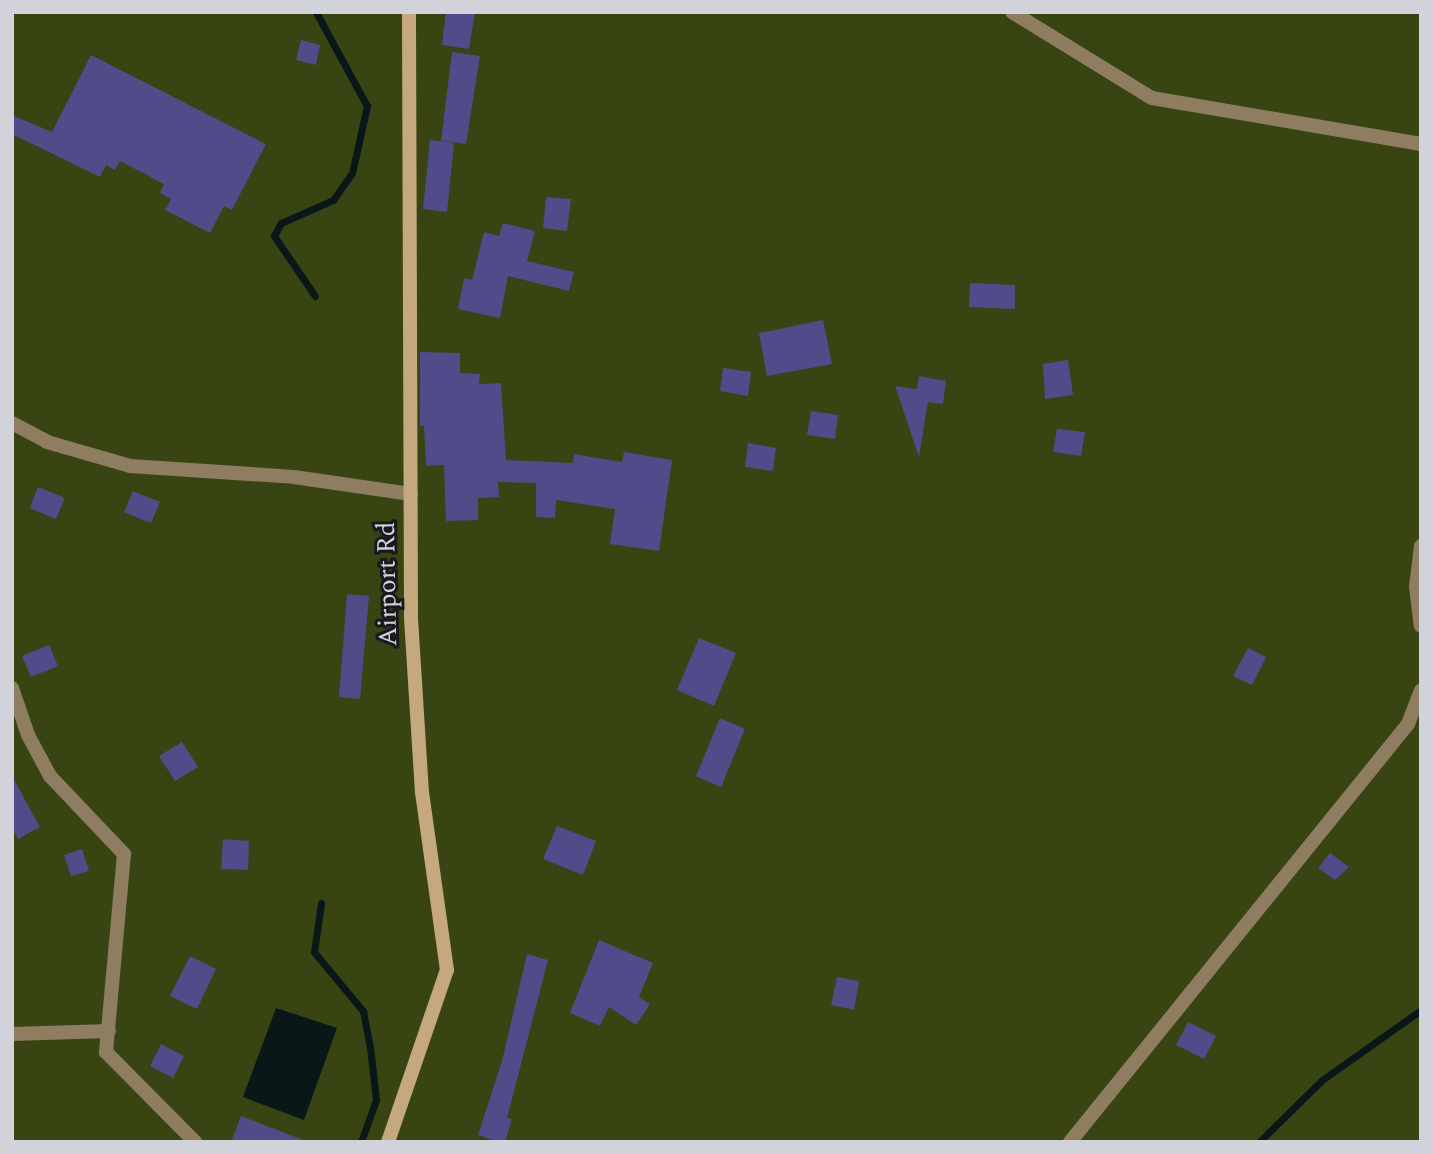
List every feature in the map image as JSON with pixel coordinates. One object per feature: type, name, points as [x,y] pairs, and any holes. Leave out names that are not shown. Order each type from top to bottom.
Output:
[{"type":"main road","name":"Airport Rd","points":[[388,1142],[447,970],[422,793],[411,617],[410,12]]},
{"type":"street","points":[[1012,12],[1152,98],[1421,144]]},
{"type":"street","points":[[12,423],[47,442],[130,466],[294,477],[411,494]]},
{"type":"street","points":[[1421,546],[1416,587],[1421,626]]},
{"type":"street","points":[[12,688],[28,736],[50,776],[124,854],[106,1052],[195,1142]]},
{"type":"street","points":[[1070,1142],[1408,724],[1421,690]]},
{"type":"street","points":[[12,1034],[109,1031]]},
{"type":"green space","points":[[12,12],[1421,12],[1421,1142],[12,1142]]},
{"type":"shaded area","points":[[276,1008],[337,1028],[304,1120],[243,1097]]},
{"type":"building","points":[[446,12],[475,12],[469,49],[442,45]]},
{"type":"building","points":[[301,40],[320,45],[316,65],[296,60]]},
{"type":"building","points":[[452,52],[480,56],[466,144],[441,141]]},
{"type":"building","points":[[91,55],[266,144],[232,210],[224,206],[210,233],[165,210],[171,199],[160,193],[164,184],[120,161],[115,170],[106,165],[100,177],[12,134],[12,115],[52,132]]},
{"type":"building","points":[[430,140],[454,143],[447,212],[423,209]]},
{"type":"building","points":[[546,197],[571,199],[567,231],[543,228]]},
{"type":"building","points":[[503,223],[535,231],[527,261],[574,272],[569,291],[508,276],[500,318],[458,309],[464,278],[472,280],[484,232],[499,236]]},
{"type":"building","points":[[970,283],[1015,285],[1015,309],[969,307]]},
{"type":"building","points":[[823,320],[832,364],[767,376],[759,333]]},
{"type":"building","points":[[420,352],[460,353],[460,373],[480,374],[479,384],[501,383],[506,460],[573,463],[574,454],[622,462],[624,452],[672,460],[659,551],[610,544],[615,509],[556,500],[555,518],[536,517],[536,483],[498,482],[499,497],[478,498],[478,520],[446,521],[444,465],[426,466],[424,426],[420,426]]},
{"type":"building","points":[[1068,360],[1073,395],[1045,399],[1043,364]]},
{"type":"building","points":[[723,368],[751,372],[748,396],[720,391]]},
{"type":"building","points":[[919,376],[946,381],[943,404],[928,402],[919,457],[895,386],[917,389]]},
{"type":"building","points":[[811,411],[838,415],[835,439],[807,435]]},
{"type":"building","points":[[1057,429],[1085,432],[1081,456],[1053,452]]},
{"type":"building","points":[[748,443],[776,448],[773,471],[745,467]]},
{"type":"building","points":[[38,487],[65,498],[56,519],[30,508]]},
{"type":"building","points":[[133,491],[160,502],[151,523],[124,512]]},
{"type":"building","points":[[347,594],[369,596],[360,699],[339,697]]},
{"type":"building","points":[[699,638],[736,653],[714,706],[677,690]]},
{"type":"building","points":[[49,645],[58,666],[31,677],[22,656]]},
{"type":"building","points":[[1248,648],[1266,657],[1252,685],[1233,676]]},
{"type":"building","points":[[720,718],[745,729],[721,787],[696,776]]},
{"type":"building","points":[[182,742],[198,767],[175,781],[159,756]]},
{"type":"building","points":[[12,776],[40,827],[18,839],[12,828]]},
{"type":"building","points":[[557,826],[596,841],[583,875],[543,859]]},
{"type":"building","points":[[223,839],[249,841],[248,870],[221,869]]},
{"type":"building","points":[[82,849],[89,871],[71,876],[64,855]]},
{"type":"building","points":[[1330,853],[1349,867],[1335,880],[1318,868]]},
{"type":"building","points":[[599,940],[653,963],[639,997],[650,1004],[636,1025],[609,1007],[600,1026],[570,1013]]},
{"type":"building","points":[[527,954],[548,960],[507,1118],[512,1119],[505,1142],[499,1142],[478,1135],[502,1061]]},
{"type":"building","points":[[190,956],[216,969],[197,1009],[170,996]]},
{"type":"building","points":[[837,977],[859,981],[854,1010],[831,1005]]},
{"type":"building","points":[[1188,1022],[1216,1036],[1204,1059],[1176,1045]]},
{"type":"building","points":[[161,1044],[184,1056],[173,1078],[150,1066]]},
{"type":"building","points":[[241,1116],[303,1140],[303,1142],[231,1142]]},
{"type":"waterway","points":[[315,296],[274,236],[281,223],[333,200],[352,173],[367,106],[316,12]]},
{"type":"waterway","points":[[321,903],[314,952],[363,1011],[370,1047],[376,1100],[361,1142]]},
{"type":"waterway","points":[[1259,1142],[1322,1080],[1421,1010]]}]
